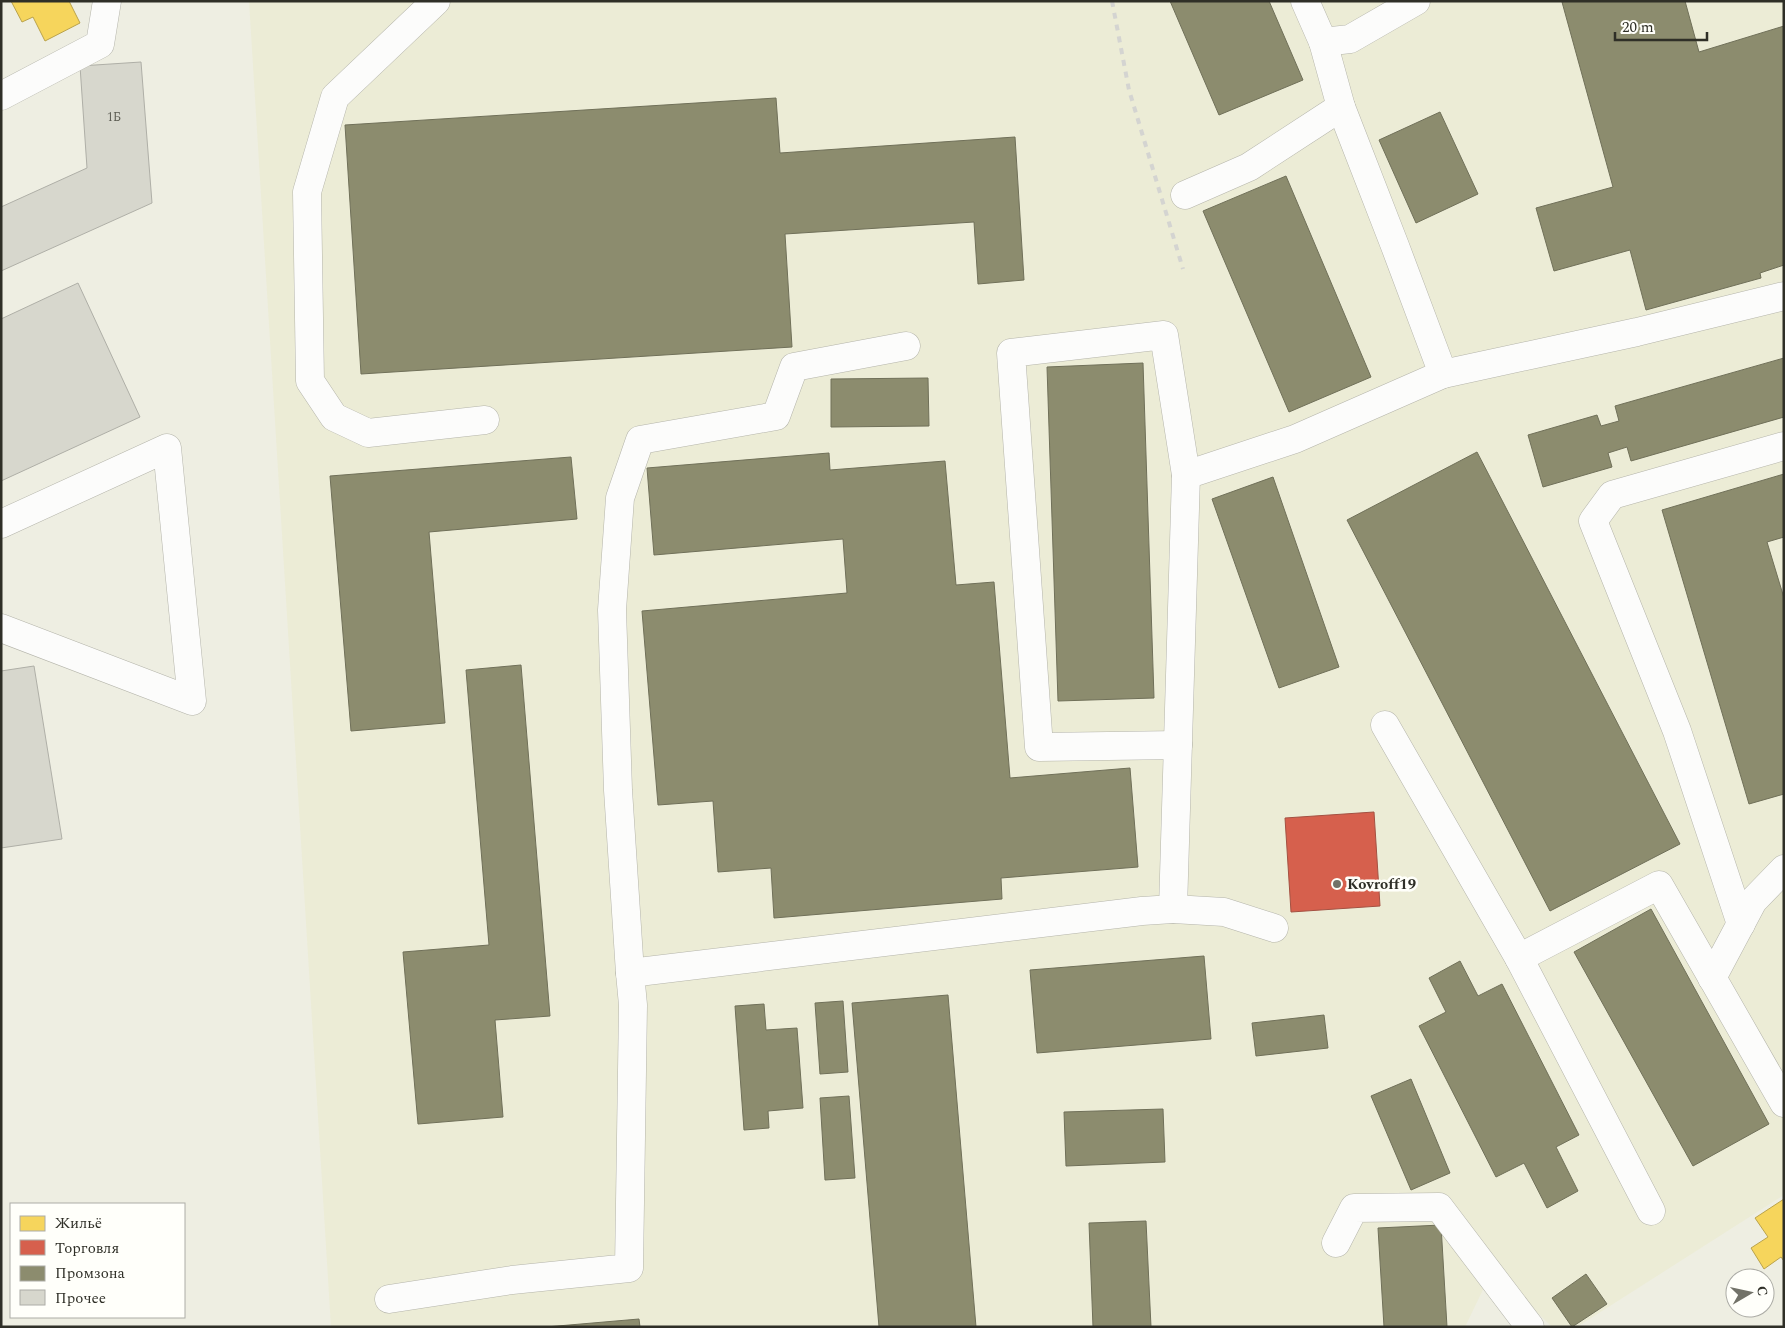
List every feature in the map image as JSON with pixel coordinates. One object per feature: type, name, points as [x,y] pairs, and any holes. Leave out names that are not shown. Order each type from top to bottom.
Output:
[{"type":"street","points":[[1,96],[100,44],[107,1]]},
{"type":"street","points":[[436,1],[334,97],[307,192],[310,382],[334,418],[368,434],[484,420]]},
{"type":"street","points":[[1305,1],[1322,42],[1341,107],[1396,246],[1443,374]]},
{"type":"street","points":[[1322,42],[1350,38],[1416,1]]},
{"type":"street","points":[[1185,195],[1249,166],[1341,107]]},
{"type":"street","points":[[1186,475],[1295,439],[1443,374],[1637,332],[1784,296]]},
{"type":"street","points":[[1173,909],[1178,745],[1186,475],[1164,335],[1011,353],[1038,747],[1178,745]]},
{"type":"street","points":[[389,1299],[512,1280],[629,1268],[633,1005],[618,790],[612,610],[620,498],[640,440],[776,416],[794,367],[906,346]]},
{"type":"street","points":[[1741,924],[1677,731],[1594,521],[1612,495],[1784,446]]},
{"type":"street","points":[[1,524],[167,448],[192,701],[1,628]]},
{"type":"street","points":[[1385,724],[1519,958],[1651,1211]]},
{"type":"street","points":[[1712,978],[1753,901],[1784,869]]},
{"type":"street","points":[[1519,958],[1659,885],[1784,1103]]},
{"type":"street","points":[[630,973],[1142,910],[1173,909],[1224,912],[1274,928]]},
{"type":"street","points":[[1336,1242],[1354,1208],[1440,1207],[1530,1327]]},
{"type":"shaded area","points":[[249,1],[1784,1],[1784,1195],[1577,1327],[1552,1327],[1493,1269],[1465,1327],[331,1327]]},
{"type":"building: Жильё","points":[[11,1],[69,1],[80,23],[45,41],[33,17],[22,22]]},
{"type":"building: Жильё","points":[[1784,1199],[1784,1261],[1781,1257],[1763,1268],[1751,1248],[1768,1237],[1755,1218]]},
{"type":"building: Торговля","points":[[1374,812],[1380,906],[1291,912],[1285,818]]},
{"type":"building: Промзона","points":[[1170,1],[1269,1],[1303,80],[1219,115]]},
{"type":"building: Промзона","points":[[1685,1],[1699,52],[1784,26],[1784,265],[1760,273],[1761,278],[1646,310],[1630,250],[1554,271],[1536,208],[1613,187],[1562,2]]},
{"type":"building: Промзона","points":[[776,98],[780,153],[1015,137],[1024,280],[978,284],[974,222],[785,234],[792,347],[361,374],[345,125]]},
{"type":"building: Промзона","points":[[1440,112],[1478,194],[1416,223],[1379,140]]},
{"type":"building: Промзона","points":[[1286,176],[1371,377],[1289,412],[1203,211]]},
{"type":"building: Промзона","points":[[1784,358],[1784,417],[1631,461],[1627,447],[1608,453],[1612,467],[1543,487],[1528,435],[1597,415],[1601,426],[1619,421],[1615,406]]},
{"type":"building: Промзона","points":[[1143,363],[1154,698],[1058,701],[1047,367]]},
{"type":"building: Промзона","points":[[928,378],[929,426],[831,427],[831,379]]},
{"type":"building: Промзона","points":[[1477,452],[1680,844],[1550,911],[1347,520]]},
{"type":"building: Промзона","points":[[829,453],[830,470],[945,461],[956,585],[994,582],[1010,778],[1130,768],[1138,867],[1001,878],[1002,899],[774,918],[771,868],[718,872],[713,801],[658,805],[642,611],[847,593],[843,539],[654,555],[647,468]]},
{"type":"building: Промзона","points":[[571,457],[577,519],[429,532],[445,723],[351,731],[330,476]]},
{"type":"building: Промзона","points":[[1784,474],[1784,537],[1767,542],[1784,598],[1784,794],[1749,804],[1662,510]]},
{"type":"building: Промзона","points":[[1273,477],[1339,667],[1279,688],[1212,499]]},
{"type":"building: Промзона","points":[[521,665],[550,1016],[495,1020],[503,1117],[418,1124],[403,952],[489,945],[466,670]]},
{"type":"building: Промзона","points":[[1651,909],[1769,1124],[1693,1166],[1574,952]]},
{"type":"building: Промзона","points":[[1204,956],[1211,1039],[1037,1053],[1030,970]]},
{"type":"building: Промзона","points":[[1460,961],[1478,996],[1502,984],[1579,1135],[1556,1147],[1578,1191],[1547,1208],[1524,1163],[1496,1177],[1419,1026],[1446,1012],[1429,978]]},
{"type":"building: Промзона","points":[[948,995],[976,1327],[879,1327],[852,1003]]},
{"type":"building: Промзона","points":[[843,1001],[848,1072],[820,1074],[815,1003]]},
{"type":"building: Промзона","points":[[764,1004],[766,1030],[797,1028],[803,1108],[768,1111],[769,1128],[744,1130],[735,1006]]},
{"type":"building: Промзона","points":[[1324,1015],[1328,1048],[1256,1056],[1252,1023]]},
{"type":"building: Промзона","points":[[1411,1079],[1450,1173],[1411,1190],[1371,1096]]},
{"type":"building: Промзона","points":[[849,1096],[855,1178],[825,1180],[820,1098]]},
{"type":"building: Промзона","points":[[1163,1109],[1165,1162],[1066,1166],[1064,1112]]},
{"type":"building: Промзона","points":[[1146,1221],[1151,1327],[1093,1327],[1089,1223]]},
{"type":"building: Промзона","points":[[1441,1225],[1447,1327],[1384,1327],[1378,1228]]},
{"type":"building: Промзона","points":[[1586,1274],[1607,1304],[1572,1327],[1552,1298]]},
{"type":"building: Промзона","points":[[639,1319],[640,1327],[546,1327]]},
{"type":"building: Прочее","points":[[141,62],[152,203],[1,271],[1,207],[87,168],[80,66]]},
{"type":"building: Прочее","points":[[78,283],[140,417],[1,481],[1,319]]},
{"type":"building: Прочее","points":[[34,666],[62,839],[1,848],[1,671]]},
{"type":"railway","points":[[1112,1],[1129,90],[1183,269]]},
{"type":"place","name":"Kovroff19","points":[[1337,884]]}]
